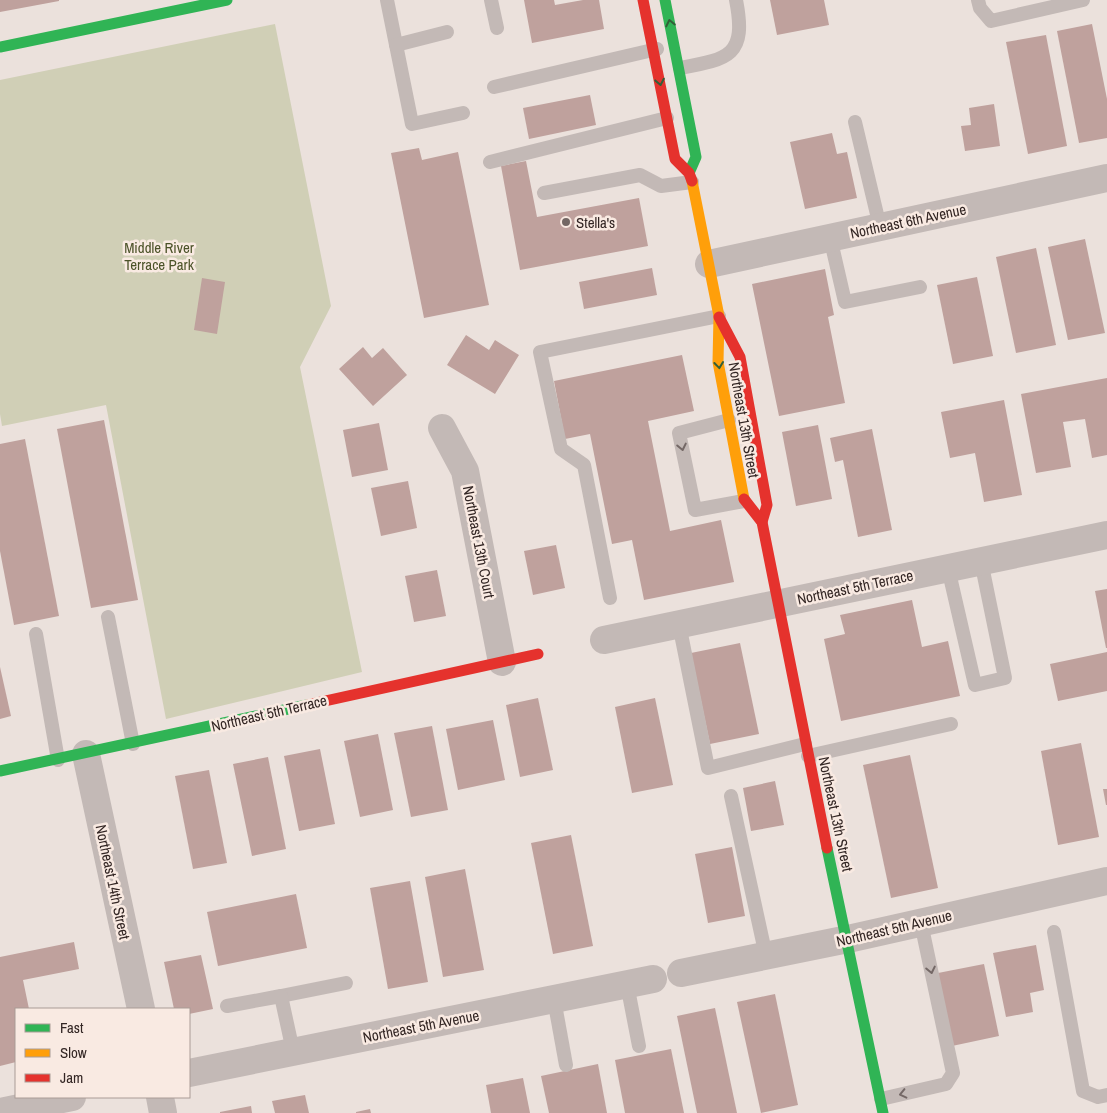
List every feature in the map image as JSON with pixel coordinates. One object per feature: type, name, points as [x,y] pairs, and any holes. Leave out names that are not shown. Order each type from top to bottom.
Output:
[{"type":"street","points":[[0,47],[227,0]]},
{"type":"street","name":"Northeast 13th Street","points":[[643,0],[675,159],[691,177]]},
{"type":"street","name":"Northeast 13th Street","points":[[665,0],[680,68],[696,157],[691,177],[719,316],[718,362],[744,501],[762,522]]},
{"type":"street","name":"Northeast 6th Avenue","points":[[709,264],[1107,178]]},
{"type":"street","name":"Northeast 13th Street","points":[[719,316],[740,357],[767,505],[762,522],[807,750],[882,1106]]},
{"type":"street","name":"Northeast 13th Court","points":[[442,428],[465,471],[502,662]]},
{"type":"street","name":"Northeast 5th Terrace","points":[[604,640],[1107,535]]},
{"type":"street","name":"Northeast 5th Terrace","points":[[0,771],[133,744],[538,654]]},
{"type":"street","name":"Northeast 14th Street","points":[[86,754],[141,1008]]},
{"type":"street","name":"Northeast 5th Avenue","points":[[680,974],[921,923],[1107,880]]},
{"type":"street","name":"Northeast 5th Avenue","points":[[190,1073],[640,981]]},
{"type":"street","points":[[0,1112],[67,1098]]},
{"type":"street","points":[[160,1098],[163,1113]]},
{"type":"lane","points":[[387,0],[412,124],[462,113]]},
{"type":"lane","points":[[491,0],[497,28]]},
{"type":"lane","points":[[680,68],[716,61],[728,55],[738,41],[741,25],[736,0]]},
{"type":"lane","points":[[978,0],[980,8],[991,20],[1055,3],[1083,0]]},
{"type":"lane","points":[[396,45],[447,32]]},
{"type":"lane","points":[[494,87],[674,45]]},
{"type":"lane","points":[[490,162],[667,118]]},
{"type":"lane","points":[[855,122],[880,227]]},
{"type":"lane","points":[[544,194],[640,175],[661,186],[691,177]]},
{"type":"lane","points":[[830,238],[845,302],[920,287]]},
{"type":"lane","points":[[610,598],[584,466],[561,449],[540,352],[719,316]]},
{"type":"lane","points":[[729,420],[679,433],[695,510],[744,501]]},
{"type":"lane","points":[[948,568],[975,685],[1005,678],[981,561]]},
{"type":"lane","points":[[108,617],[133,744]]},
{"type":"lane","points":[[679,624],[708,768],[951,724]]},
{"type":"lane","points":[[36,634],[58,760]]},
{"type":"lane","points":[[732,796],[766,956]]},
{"type":"lane","points":[[882,1106],[946,1084],[953,1073],[921,923]]},
{"type":"lane","points":[[1054,932],[1083,1091],[1098,1097],[1107,1095]]},
{"type":"lane","points":[[639,1046],[640,981]]},
{"type":"lane","points":[[227,1006],[346,983]]},
{"type":"lane","points":[[281,996],[293,1052]]},
{"type":"lane","points":[[554,999],[566,1065]]},
{"type":"green space","name":"Middle River Terrace Park","points":[[275,24],[331,306],[300,367],[362,672],[166,719],[106,405],[2,426],[0,414],[0,80]]},
{"type":"building","points":[[0,0],[59,0],[59,1],[0,12]]},
{"type":"building","points":[[524,0],[554,0],[555,5],[583,0],[599,0],[604,29],[532,43]]},
{"type":"building","points":[[770,0],[824,0],[829,25],[777,35]]},
{"type":"building","points":[[1092,24],[1107,99],[1107,138],[1079,143],[1057,31]]},
{"type":"building","points":[[1046,35],[1067,146],[1028,154],[1006,42]]},
{"type":"building","points":[[590,95],[596,125],[529,139],[523,108]]},
{"type":"building","points":[[994,104],[1000,146],[965,151],[961,126],[971,125],[969,108]]},
{"type":"building","points":[[832,133],[837,154],[847,152],[857,198],[805,209],[790,142]]},
{"type":"building","points":[[419,148],[422,160],[458,152],[489,305],[424,318],[391,153]]},
{"type":"building","points":[[526,161],[537,217],[639,198],[648,246],[520,270],[501,166]]},
{"type":"building","points":[[1085,239],[1105,333],[1068,340],[1048,247]]},
{"type":"building","points":[[1036,248],[1056,345],[1016,353],[996,257]]},
{"type":"building","points":[[652,268],[657,295],[584,309],[579,282]]},
{"type":"building","points":[[825,269],[834,315],[828,317],[845,403],[779,416],[752,284]]},
{"type":"building","points":[[977,277],[993,356],[953,364],[937,285]]},
{"type":"building","points":[[202,278],[225,282],[217,334],[194,330]]},
{"type":"building","points":[[466,335],[489,350],[495,340],[519,355],[495,394],[447,365]]},
{"type":"building","points":[[363,347],[372,358],[383,348],[407,375],[373,406],[339,369]]},
{"type":"building","points":[[682,355],[694,411],[648,421],[670,531],[721,520],[734,582],[644,600],[632,540],[612,544],[590,434],[565,439],[554,381]]},
{"type":"building","points":[[1107,378],[1107,455],[1092,458],[1085,419],[1063,422],[1071,467],[1036,473],[1021,394]]},
{"type":"building","points":[[1004,400],[1022,495],[984,502],[975,453],[950,458],[941,412]]},
{"type":"building","points":[[104,420],[138,600],[91,608],[57,429]]},
{"type":"building","points":[[379,423],[388,470],[352,477],[343,430]]},
{"type":"building","points":[[818,425],[832,499],[796,506],[782,432]]},
{"type":"building","points":[[872,429],[892,530],[858,537],[843,460],[835,462],[830,438]]},
{"type":"building","points":[[25,439],[59,616],[14,625],[0,551],[0,444]]},
{"type":"building","points":[[408,481],[417,528],[381,536],[371,488]]},
{"type":"building","points":[[556,545],[565,588],[533,595],[524,551]]},
{"type":"building","points":[[437,570],[446,616],[414,622],[405,576]]},
{"type":"building","points":[[1107,589],[1107,648],[1106,648],[1095,591]]},
{"type":"building","points":[[912,600],[922,647],[948,641],[960,696],[841,721],[824,639],[845,634],[840,615]]},
{"type":"building","points":[[740,643],[759,734],[710,744],[691,653]]},
{"type":"building","points":[[1107,652],[1107,691],[1058,701],[1050,664]]},
{"type":"building","points":[[0,667],[11,716],[0,719]]},
{"type":"building","points":[[538,698],[553,770],[520,777],[506,705]]},
{"type":"building","points":[[655,698],[673,785],[632,793],[615,707]]},
{"type":"building","points":[[493,720],[505,780],[458,790],[446,729]]},
{"type":"building","points":[[432,726],[448,810],[411,817],[394,733]]},
{"type":"building","points":[[378,734],[393,810],[360,817],[344,741]]},
{"type":"building","points":[[1081,743],[1099,837],[1058,845],[1041,751]]},
{"type":"building","points":[[320,749],[335,824],[299,831],[284,756]]},
{"type":"building","points":[[910,755],[938,888],[891,898],[863,765]]},
{"type":"building","points":[[268,757],[286,849],[252,856],[233,764]]},
{"type":"building","points":[[209,770],[227,863],[193,869],[175,776]]},
{"type":"building","points":[[775,781],[784,825],[751,831],[743,788]]},
{"type":"building","points":[[1103,789],[1107,789],[1107,805],[1106,805]]},
{"type":"building","points":[[571,835],[593,946],[553,954],[531,843]]},
{"type":"building","points":[[732,847],[745,916],[708,923],[695,854]]},
{"type":"building","points":[[465,869],[484,970],[443,977],[425,877]]},
{"type":"building","points":[[410,881],[428,982],[388,989],[370,888]]},
{"type":"building","points":[[296,894],[307,948],[218,966],[207,912]]},
{"type":"building","points":[[74,942],[79,969],[23,980],[29,1008],[15,1008],[15,1062],[0,1066],[0,957]]},
{"type":"building","points":[[1036,945],[1044,990],[1030,993],[1033,1012],[1006,1017],[993,953]]},
{"type":"building","points":[[201,955],[213,1009],[190,1014],[190,1008],[174,1008],[164,962]]},
{"type":"building","points":[[984,964],[999,1036],[952,1046],[938,973]]},
{"type":"building","points":[[775,994],[798,1105],[761,1113],[737,1002]]},
{"type":"building","points":[[715,1008],[737,1113],[697,1113],[677,1016]]},
{"type":"building","points":[[671,1049],[684,1113],[625,1113],[615,1060]]},
{"type":"building","points":[[598,1064],[607,1113],[549,1113],[541,1076]]},
{"type":"building","points":[[523,1078],[530,1113],[491,1113],[486,1085]]},
{"type":"building","points":[[305,1095],[309,1113],[275,1113],[272,1101]]},
{"type":"building","points":[[251,1106],[252,1113],[220,1113],[220,1112]]},
{"type":"building","points":[[370,1109],[371,1113],[356,1113],[356,1112]]},
{"type":"traffic: fast","points":[[0,47],[227,0]]},
{"type":"traffic: fast","points":[[665,0],[696,157],[689,173]]},
{"type":"traffic: fast","points":[[0,771],[307,705]]},
{"type":"traffic: fast","points":[[827,848],[883,1113]]},
{"type":"traffic: slow","points":[[692,181],[719,316],[718,362],[744,499]]},
{"type":"traffic: jam","points":[[643,0],[675,159],[689,173],[692,181]]},
{"type":"traffic: jam","points":[[719,317],[740,357],[767,505],[762,522]]},
{"type":"traffic: jam","points":[[744,499],[762,522],[827,848]]},
{"type":"traffic: jam","points":[[307,705],[538,654]]},
{"type":"place","name":"Stella's","points":[[566,222]]}]
